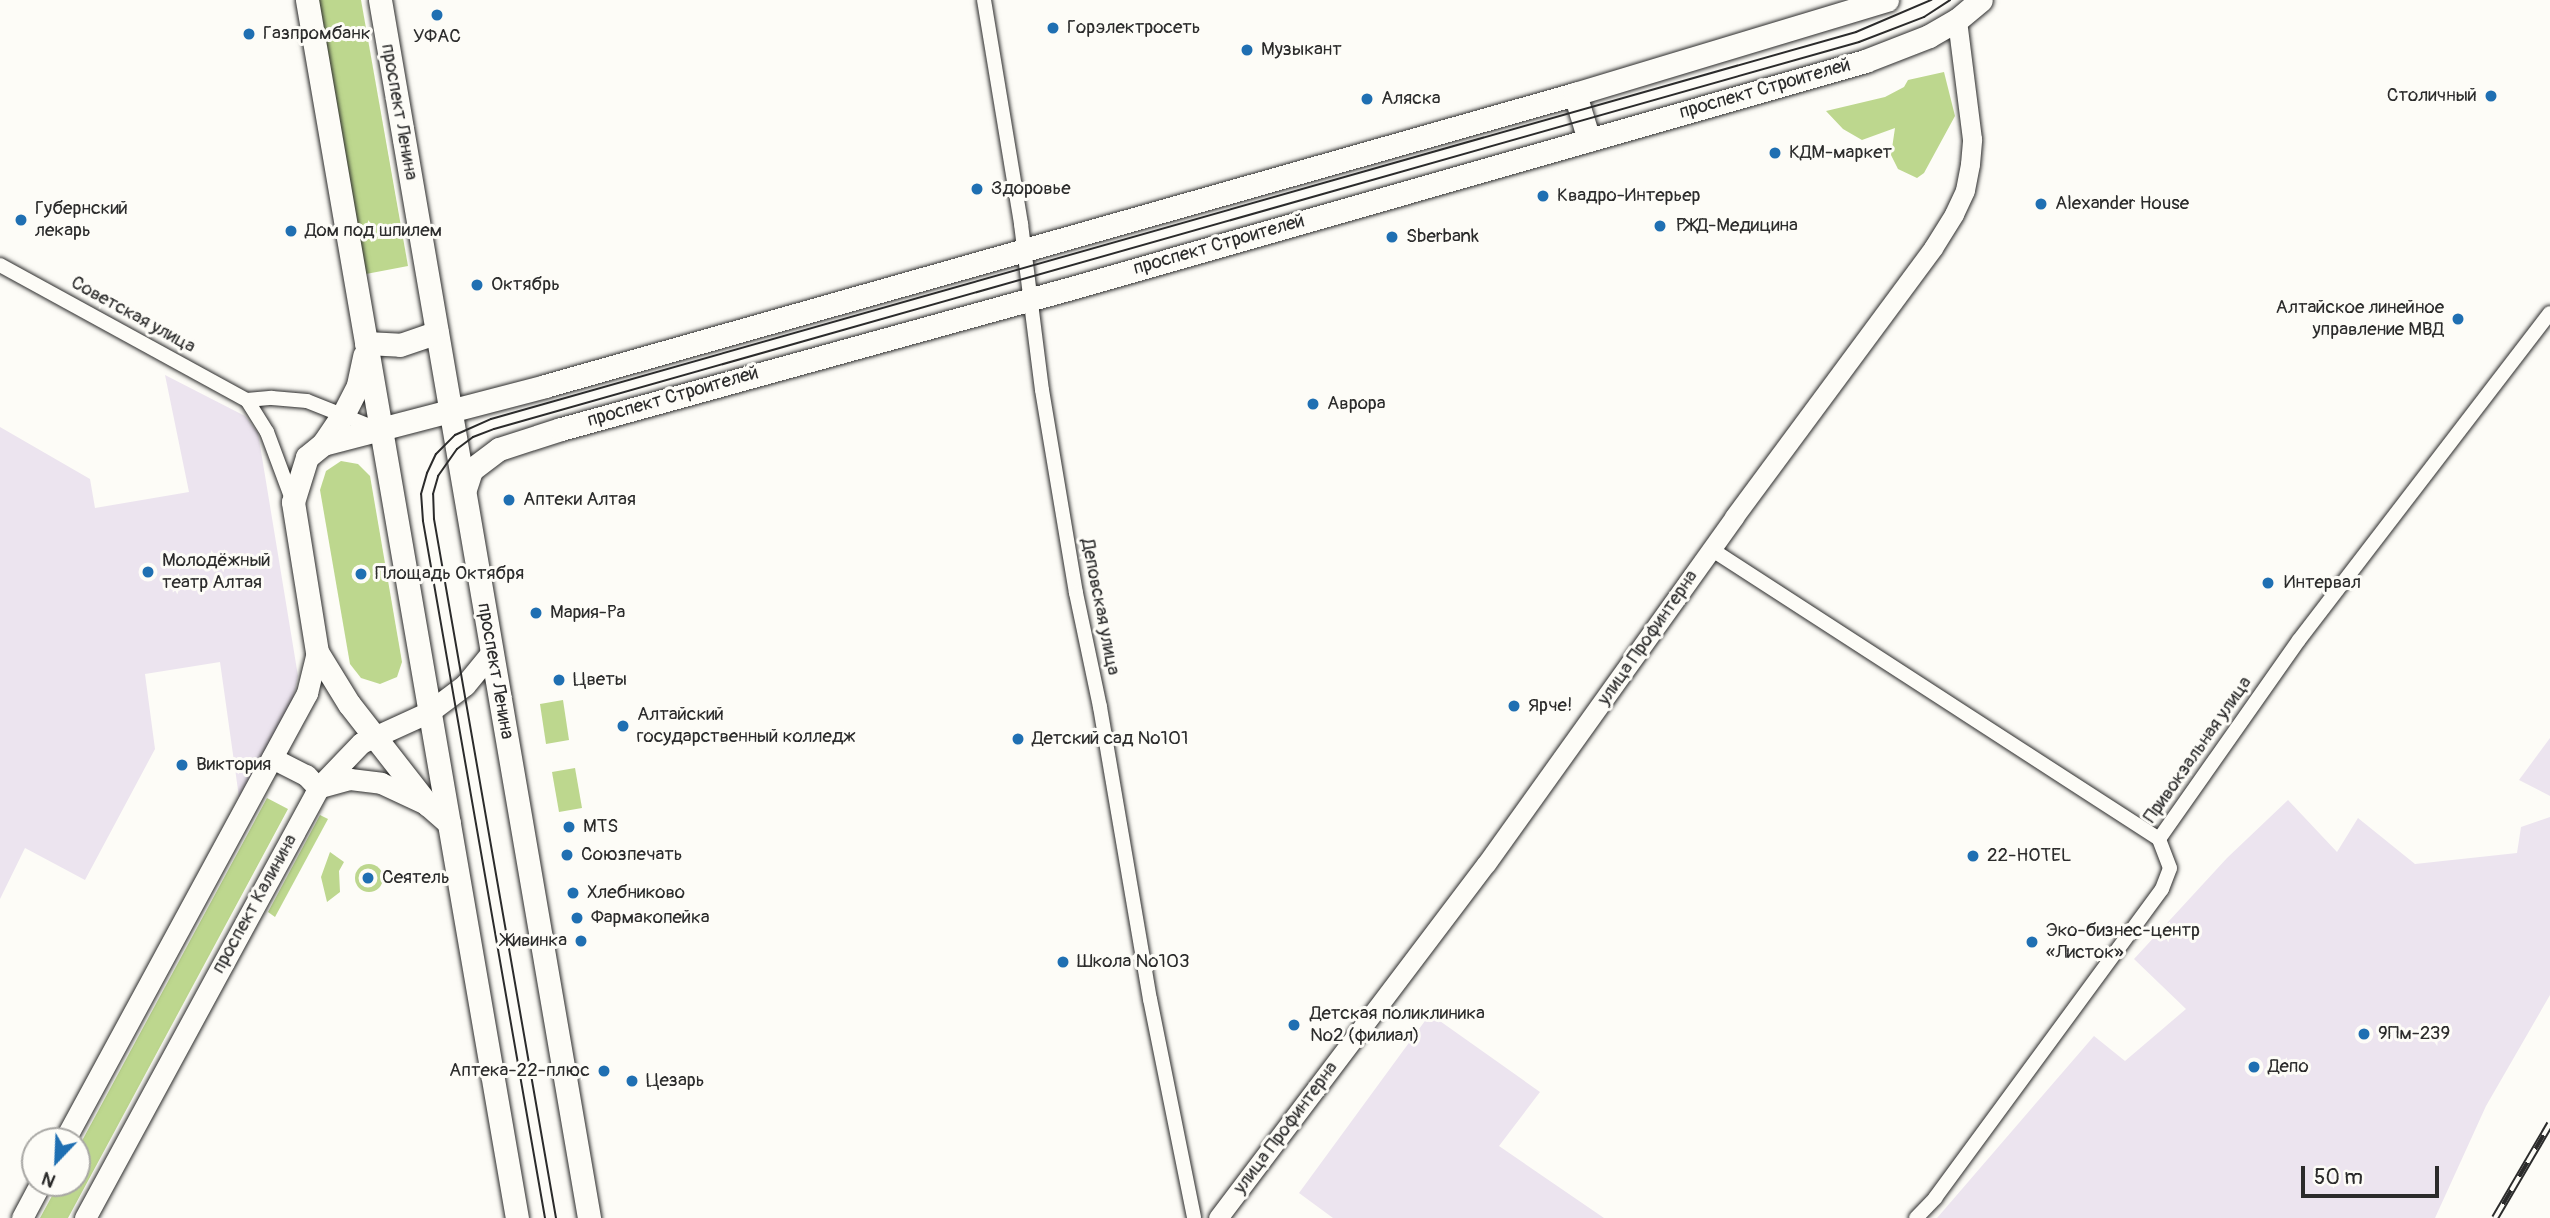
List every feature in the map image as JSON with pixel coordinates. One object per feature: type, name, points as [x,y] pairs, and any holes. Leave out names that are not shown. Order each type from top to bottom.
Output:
[{"type":"main road","points":[[307,0],[517,1218]]},
{"type":"main road","name":"проспект Ленина","points":[[380,0],[589,1218]]},
{"type":"main road","points":[[323,444],[450,411],[1575,94],[1887,0]]},
{"type":"main road","name":"проспект Строителей","points":[[465,489],[471,470],[499,449],[596,419],[1031,299],[1865,61],[1902,48],[1957,20],[1981,0]]},
{"type":"main road","points":[[1575,94],[1589,140]]},
{"type":"main road","points":[[366,343],[400,345],[437,332]]},
{"type":"main road","points":[[366,343],[358,385],[344,413],[323,444],[307,457],[293,502],[317,652],[372,735],[428,805],[449,823]]},
{"type":"main road","points":[[72,1127],[307,693],[317,652]]},
{"type":"main road","name":"проспект Калинина","points":[[85,1218],[318,788],[372,735],[429,712],[465,685],[492,652]]},
{"type":"main road","points":[[272,758],[306,775],[318,788],[350,779],[381,783],[428,805]]},
{"type":"main road","points":[[22,1218],[33,1197]]},
{"type":"street","name":"Деповская улица","points":[[984,0],[1024,249],[1042,390],[1076,593],[1100,707],[1150,999],[1194,1218]]},
{"type":"street","name":"улица Профинтерна","points":[[1218,1218],[1486,864],[1711,549],[1934,248],[1965,190],[1972,139],[1957,20]]},
{"type":"street","name":"Советская улица","points":[[0,265],[247,400]]},
{"type":"street","name":"Привокзальная улица","points":[[1916,1218],[1934,1198],[2162,889],[2170,868],[2159,839],[2299,640],[2550,313]]},
{"type":"street","points":[[293,502],[267,432],[247,400],[272,398],[307,401],[344,413],[381,430]]},
{"type":"street","points":[[1711,549],[2159,839]]},
{"type":"shaded area","points":[[165,375],[245,416],[258,433],[298,676],[293,699],[239,797],[220,662],[145,674],[155,749],[85,880],[25,848],[0,899],[0,427],[90,479],[95,508],[189,492]]},
{"type":"shaded area","points":[[2550,738],[2550,796],[2519,780]]},
{"type":"shaded area","points":[[2288,800],[2337,852],[2358,818],[2415,864],[2517,853],[2521,827],[2550,817],[2550,995],[2486,1106],[2435,1218],[1937,1218],[2094,1036],[2125,1061],[2186,1009],[2134,959],[2227,858]]},
{"type":"shaded area","points":[[1430,1014],[1540,1092],[1499,1146],[1604,1218],[1333,1218],[1299,1193]]},
{"type":"green space","points":[[318,0],[361,0],[408,266],[366,274]]},
{"type":"green space","points":[[1944,72],[1955,116],[1924,173],[1917,178],[1898,169],[1891,155],[1895,128],[1862,140],[1843,129],[1826,111],[1885,97],[1904,87],[1908,80]]},
{"type":"green space","points":[[341,461],[358,464],[370,476],[402,662],[397,677],[380,684],[361,678],[350,664],[320,490],[326,471]]},
{"type":"green space","points":[[563,700],[569,740],[546,744],[540,704]]},
{"type":"green space","points":[[575,768],[582,808],[559,812],[552,772]]},
{"type":"green space","points":[[267,798],[288,809],[91,1175],[89,1127]]},
{"type":"green space","points":[[320,815],[328,819],[275,917],[268,912]]},
{"type":"green space","points":[[330,852],[344,862],[339,871],[340,892],[327,902],[321,877]]},
{"type":"green space","points":[[369,864],[379,868],[383,878],[379,888],[369,892],[359,888],[355,878],[359,868]]},
{"type":"green space","points":[[51,1197],[79,1197],[68,1218],[40,1218]]},
{"type":"tram line","points":[[545,1218],[423,521],[421,494],[427,473],[436,454],[455,435],[491,419],[1856,32],[1931,0]]},
{"type":"tram line","points":[[556,1218],[434,519],[433,494],[438,476],[457,449],[473,437],[494,429],[1859,42],[1924,17],[1950,0]]},
{"type":"railway","points":[[2495,1218],[2550,1124]]},
{"type":"place","name":"УФАС","points":[[437,15]]},
{"type":"place","name":"Горэлектросеть","points":[[1053,28]]},
{"type":"place","name":"Газпромбанк","points":[[249,34]]},
{"type":"place","name":"Музыкант","points":[[1247,50]]},
{"type":"place","name":"Столичный","points":[[2491,96]]},
{"type":"place","name":"Аляска","points":[[1367,99]]},
{"type":"place","name":"КДМ-маркет","points":[[1775,153]]},
{"type":"place","name":"Здоровье","points":[[977,189]]},
{"type":"place","name":"Квадро-Интерьер","points":[[1543,196]]},
{"type":"place","name":"Alexander House","points":[[2041,204]]},
{"type":"place","name":"Губернский лекарь","points":[[21,220]]},
{"type":"place","name":"РЖД-Медицина","points":[[1660,226]]},
{"type":"place","name":"Дом под шпилем","points":[[291,231]]},
{"type":"place","name":"Sberbank","points":[[1392,237]]},
{"type":"place","name":"Октябрь","points":[[477,285]]},
{"type":"place","name":"Алтайское линейное управление МВД","points":[[2458,319]]},
{"type":"place","name":"Аврора","points":[[1313,404]]},
{"type":"place","name":"Аптеки Алтая","points":[[509,500]]},
{"type":"place","name":"Молодёжный театр Алтая","points":[[148,572]]},
{"type":"place","name":"Площадь Октября","points":[[361,574]]},
{"type":"place","name":"Интервал","points":[[2268,583]]},
{"type":"place","name":"Мария-Ра","points":[[536,613]]},
{"type":"place","name":"Цветы","points":[[559,680]]},
{"type":"place","name":"Ярче!","points":[[1514,706]]},
{"type":"place","name":"Алтайский государственный колледж","points":[[623,726]]},
{"type":"place","name":"Детский сад №101","points":[[1018,739]]},
{"type":"place","name":"Виктория","points":[[182,765]]},
{"type":"place","name":"MTS","points":[[569,827]]},
{"type":"place","name":"Союзпечать","points":[[567,855]]},
{"type":"place","name":"22-HOTEL","points":[[1973,856]]},
{"type":"place","name":"Сеятель","points":[[368,878]]},
{"type":"place","name":"Хлебниково","points":[[573,893]]},
{"type":"place","name":"Фармакопейка","points":[[577,918]]},
{"type":"place","name":"Живинка","points":[[581,941]]},
{"type":"place","name":"Эко-бизнес-центр «Листок»","points":[[2032,942]]},
{"type":"place","name":"Школа №103","points":[[1063,962]]},
{"type":"place","name":"Детская поликлиника №2 (филиал)","points":[[1294,1025]]},
{"type":"place","name":"9Пм-239","points":[[2364,1034]]},
{"type":"place","name":"Депо","points":[[2254,1067]]},
{"type":"place","name":"Аптека-22-плюс","points":[[604,1071]]},
{"type":"place","name":"Цезарь","points":[[632,1081]]}]
